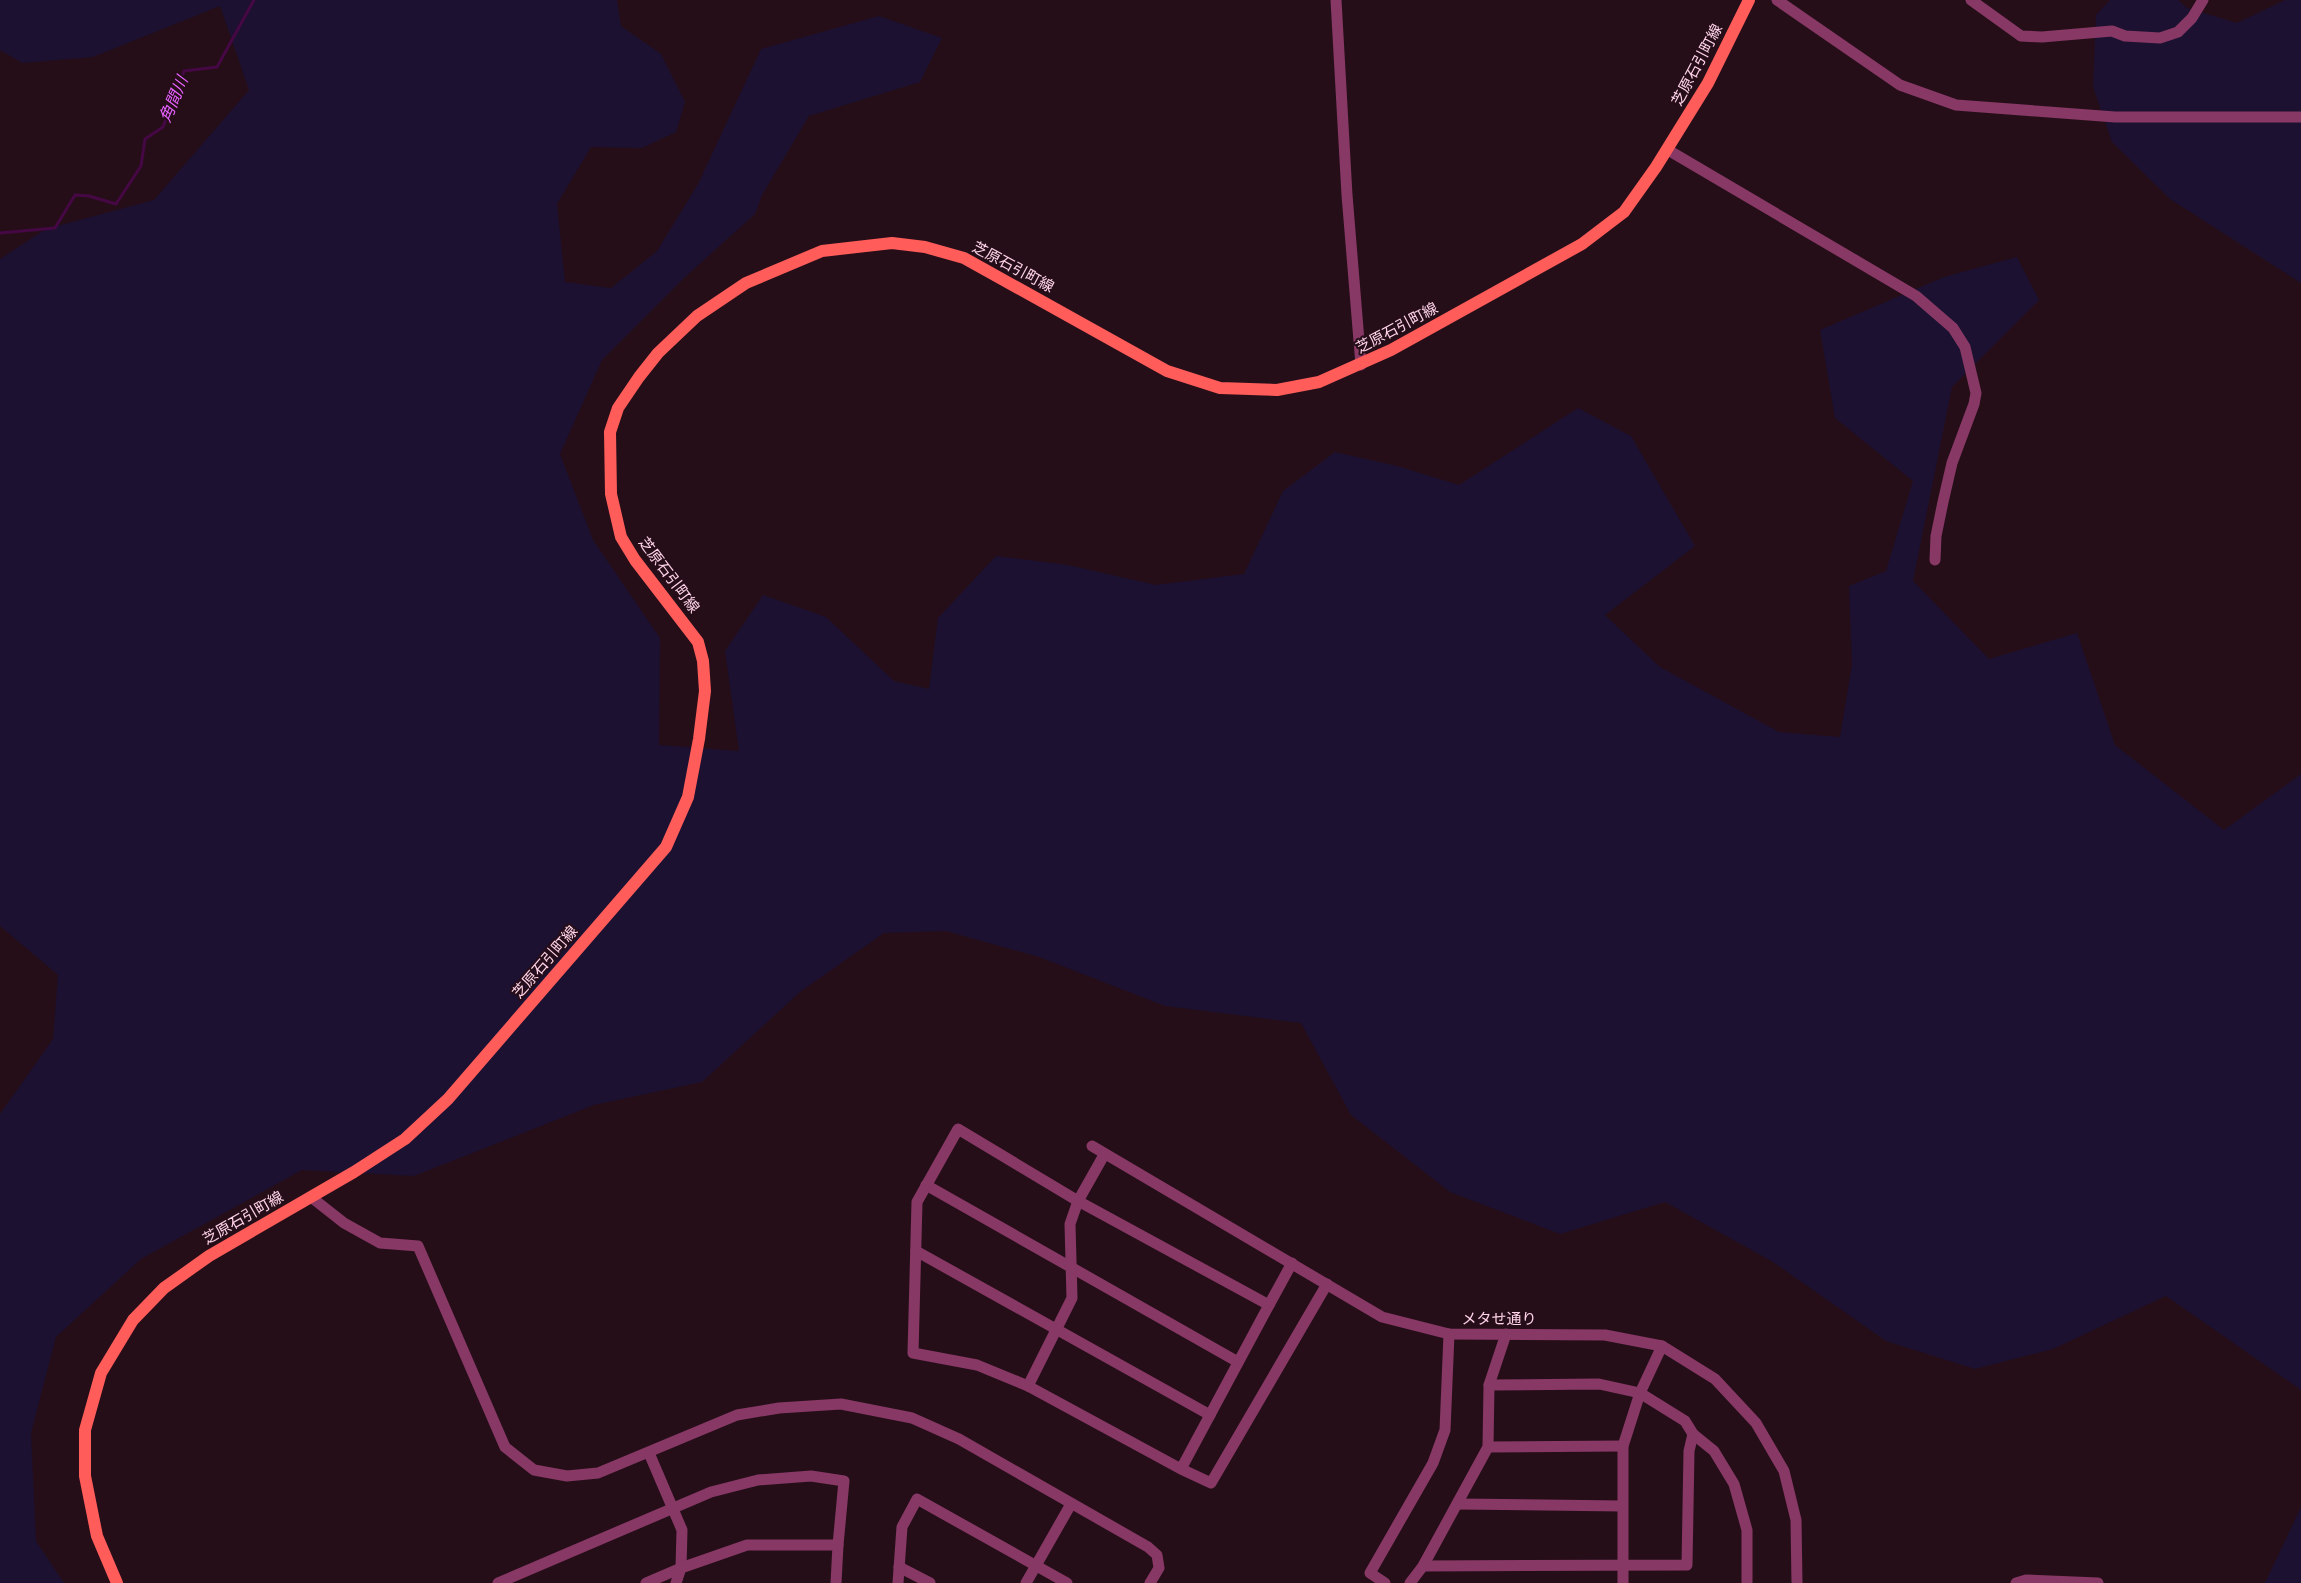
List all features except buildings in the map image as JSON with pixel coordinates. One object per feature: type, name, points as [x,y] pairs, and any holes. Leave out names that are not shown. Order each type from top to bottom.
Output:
[{"type":"main road","name":"芝原石引町線","points":[[117,1583],[97,1536],[85,1476],[85,1430],[101,1373],[133,1320],[164,1288],[209,1256],[311,1197],[405,1139],[448,1098],[666,847],[688,797],[700,739],[705,691],[703,661],[698,642],[635,560],[621,537],[611,494],[610,432],[618,408],[658,353],[697,316],[746,283],[822,251],[892,243],[926,247],[964,258],[1166,371],[1220,388],[1277,390],[1319,382],[1361,365],[1582,244],[1624,212],[1668,150],[1708,82],[1749,0]]},
{"type":"street","points":[[1336,0],[1347,195],[1361,365]]},
{"type":"street","points":[[1777,0],[1900,85],[1956,105],[2116,117],[2301,117]]},
{"type":"street","points":[[1971,0],[2021,36],[2042,37],[2112,31],[2125,36],[2160,38],[2178,32],[2192,18],[2203,0]]},
{"type":"street","points":[[1668,150],[1916,296],[1953,328],[1965,347],[1976,392],[1974,404],[1952,464],[1936,536],[1936,560]]},
{"type":"street","points":[[1269,1305],[1078,1201],[958,1129],[917,1202],[913,1353],[977,1365],[1028,1386],[1181,1470],[1211,1483],[1327,1284]]},
{"type":"street","name":"メタせ通り","points":[[1092,1146],[1104,1155],[1382,1317],[1449,1334],[1605,1335],[1662,1346],[1714,1378],[1756,1423],[1784,1471],[1796,1520],[1798,1583]]},
{"type":"street","points":[[1028,1386],[1072,1298],[1070,1224],[1078,1201],[1104,1155]]},
{"type":"street","points":[[926,1185],[1238,1362]]},
{"type":"street","points":[[311,1197],[344,1224],[380,1243],[418,1246],[505,1447],[534,1470],[567,1476],[598,1473],[737,1415],[779,1408],[841,1404],[912,1418],[959,1439],[1148,1547],[1157,1555],[1159,1568],[1150,1583]]},
{"type":"street","points":[[916,1251],[1210,1415]]},
{"type":"street","points":[[1181,1470],[1292,1263]]},
{"type":"street","points":[[1385,1583],[1370,1573],[1433,1463],[1446,1430],[1449,1334]]},
{"type":"street","points":[[1410,1583],[1423,1566],[1488,1447],[1489,1385],[1506,1334]]},
{"type":"street","points":[[1623,1583],[1623,1446],[1640,1393],[1662,1346]]},
{"type":"street","points":[[1489,1385],[1598,1384],[1640,1393],[1685,1421],[1693,1434],[1714,1451],[1734,1484],[1747,1530],[1747,1583]]},
{"type":"street","points":[[1423,1566],[1687,1565],[1689,1451],[1693,1434]]},
{"type":"street","points":[[1488,1447],[1623,1446]]},
{"type":"street","points":[[649,1453],[682,1530],[681,1568],[676,1583]]},
{"type":"street","points":[[506,1582],[711,1492],[758,1480],[811,1476],[844,1480],[836,1583]]},
{"type":"street","points":[[898,1583],[902,1527],[917,1499],[1067,1583]]},
{"type":"street","points":[[1026,1583],[1071,1504]]},
{"type":"street","points":[[1457,1504],[1622,1506]]},
{"type":"street","points":[[646,1583],[681,1568],[746,1545],[838,1545]]},
{"type":"street","points":[[899,1566],[930,1583]]},
{"type":"street","points":[[2016,1583],[2026,1580],[2098,1583]]},
{"type":"shaded area","points":[[0,0],[617,0],[621,26],[661,54],[685,102],[676,132],[642,148],[591,147],[557,204],[565,282],[611,288],[657,251],[698,184],[761,49],[879,16],[942,38],[920,82],[809,116],[762,195],[755,214],[684,278],[602,360],[560,454],[593,540],[660,638],[659,745],[739,751],[725,651],[763,595],[826,617],[894,681],[929,689],[938,618],[996,556],[1068,565],[1156,585],[1244,574],[1283,491],[1335,452],[1397,466],[1459,485],[1578,408],[1631,436],[1695,546],[1605,615],[1660,667],[1779,732],[1840,737],[1852,664],[1849,586],[1886,571],[1913,481],[1835,418],[1820,330],[1944,277],[2017,257],[2039,300],[1952,387],[1913,581],[1989,659],[2077,633],[2115,745],[2224,830],[2301,774],[2301,1390],[2166,1296],[2053,1349],[1975,1369],[1886,1341],[1773,1262],[1665,1202],[1560,1234],[1450,1192],[1351,1115],[1301,1023],[1165,1006],[1039,957],[946,931],[884,933],[800,992],[702,1082],[594,1105],[414,1176],[302,1170],[141,1259],[56,1337],[31,1433],[36,1541],[64,1583],[0,1583],[0,1114],[53,1039],[58,975],[0,926],[0,259],[46,229],[154,200],[249,90],[220,6],[93,57],[22,63],[0,50]]},
{"type":"shaded area","points":[[2110,0],[2178,0],[2187,8],[2237,23],[2285,0],[2301,0],[2301,283],[2170,199],[2112,142],[2093,87],[2096,15]]},
{"type":"shaded area","points":[[2301,1507],[2301,1583],[2265,1583]]},
{"type":"waterway","name":"角間川","points":[[0,233],[55,228],[75,195],[89,196],[116,204],[141,166],[145,139],[163,127],[184,71],[217,67],[254,0]]}]
